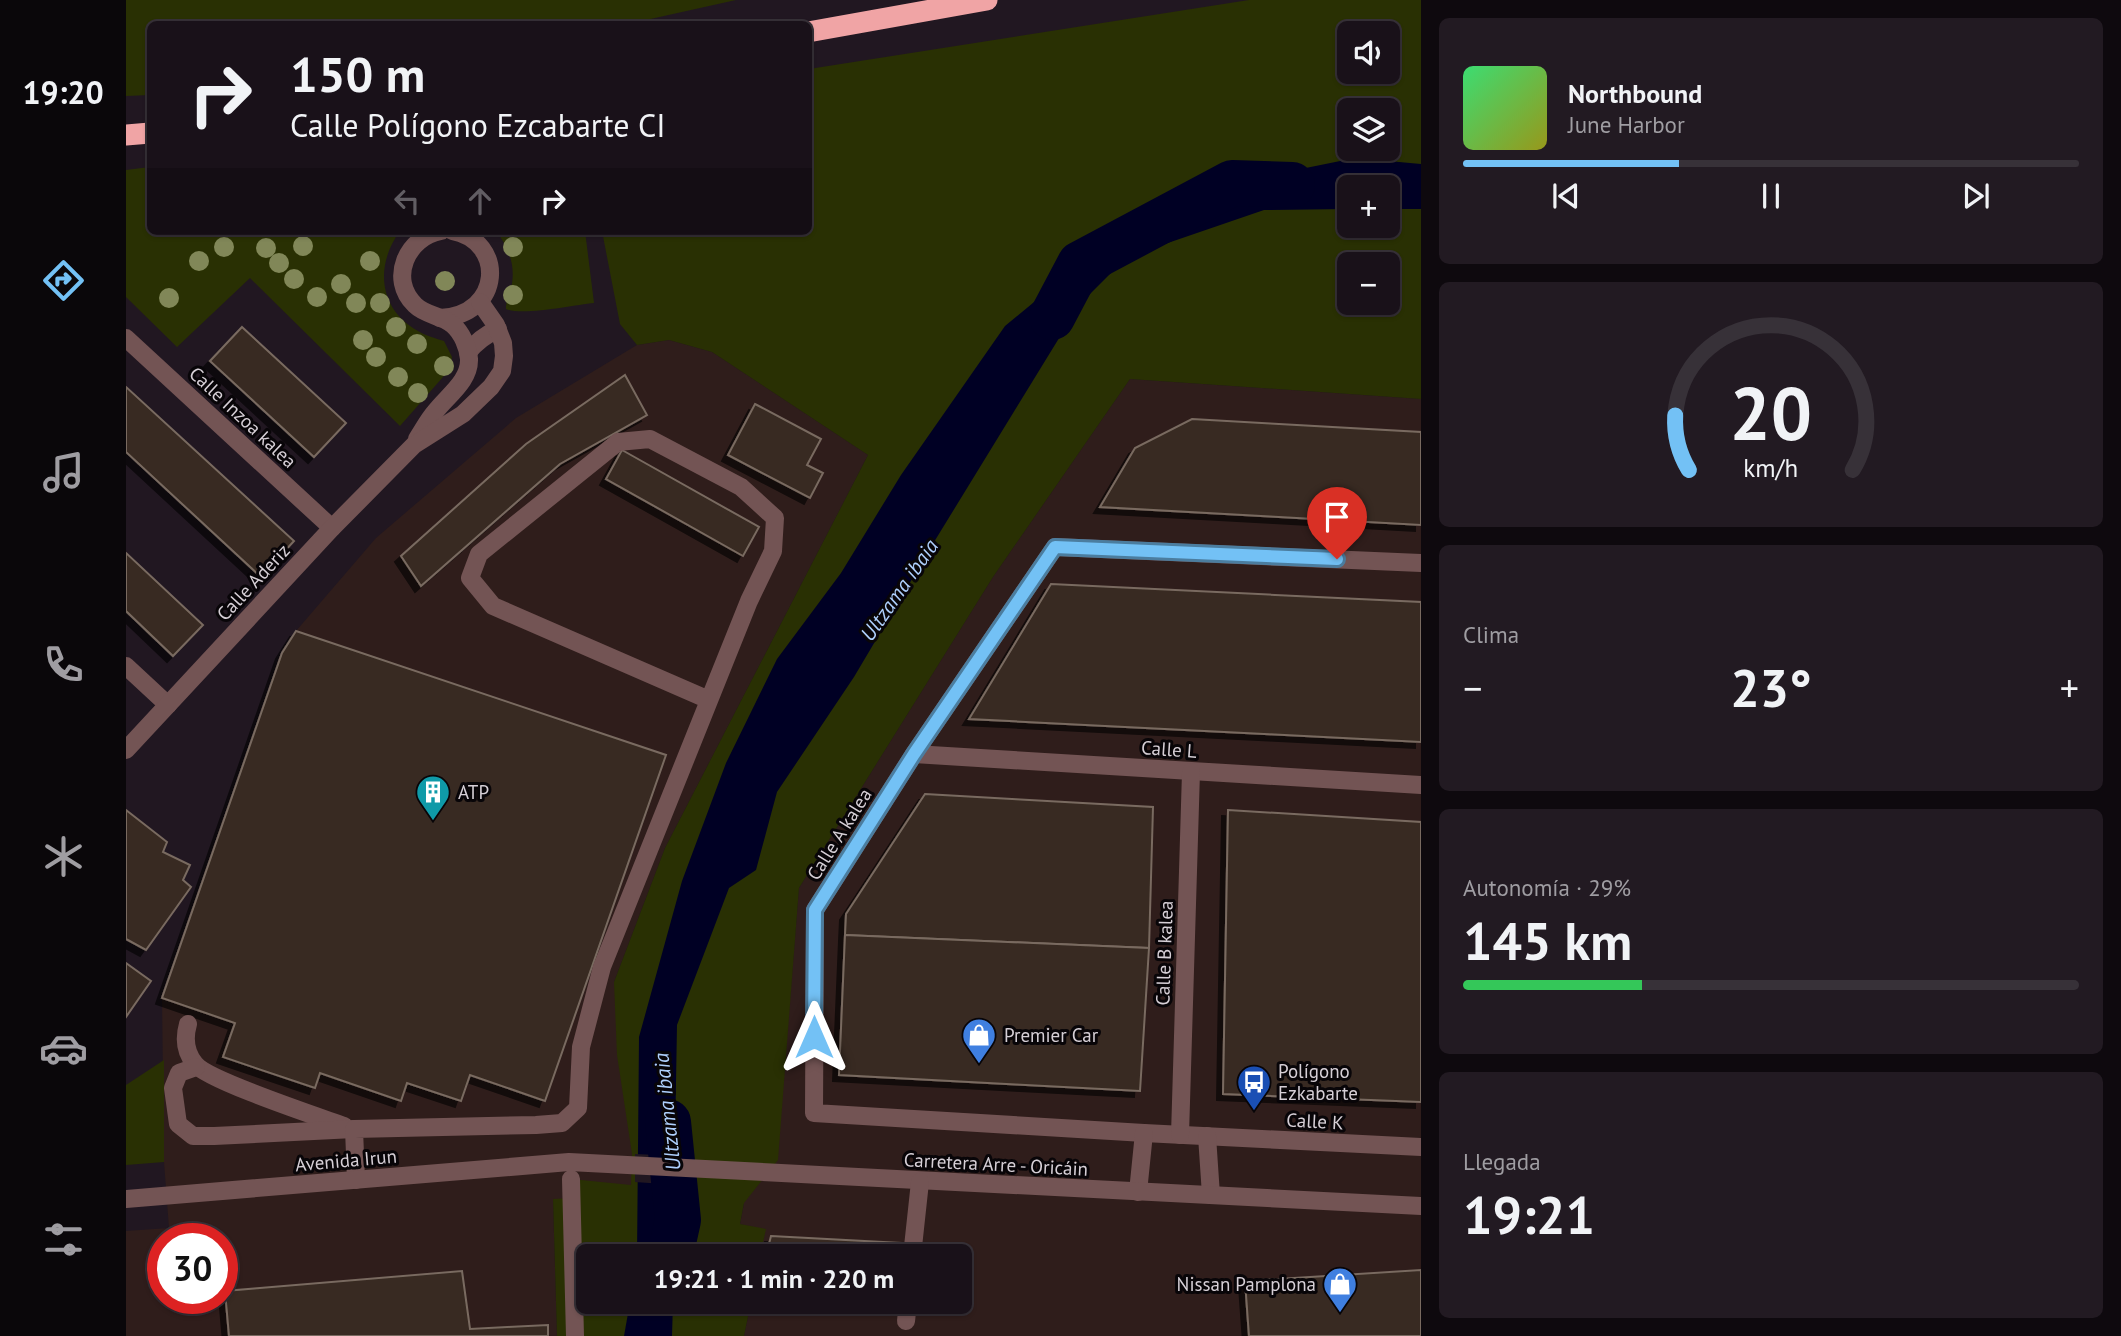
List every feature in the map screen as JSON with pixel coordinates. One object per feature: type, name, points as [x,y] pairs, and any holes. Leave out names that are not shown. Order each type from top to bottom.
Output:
[{"type":"highway","points":[[812,31],[986,0]]},
{"type":"highway","points":[[126,135],[147,133]]},
{"type":"street","points":[[414,445],[434,412],[464,379],[470,362],[465,342],[453,325],[426,313],[414,304],[406,292],[402,278],[403,263],[409,250],[419,239],[430,235]]},
{"type":"street","points":[[440,318],[469,312],[480,302],[487,290],[490,276],[488,262],[473,239],[464,235]]},
{"type":"street","points":[[414,445],[463,414],[491,387],[502,371],[503,343],[498,329],[480,302]]},
{"type":"street","points":[[468,352],[475,343],[498,329]]},
{"type":"street","name":"Calle Inzoa kalea","points":[[126,338],[332,527]]},
{"type":"street","points":[[196,1066],[179,1073],[173,1088],[178,1124],[193,1136],[536,1125],[562,1122],[578,1108],[581,1047],[602,967],[749,601],[774,551],[775,518],[741,487],[650,439],[618,442],[479,554],[470,578],[493,606],[709,700]]},
{"type":"street","name":"Calle Aderiz","points":[[126,750],[332,527],[414,445]]},
{"type":"street","name":"Calle A kalea","points":[[1144,1133],[814,1113],[815,910],[914,754],[1055,547],[1421,563]]},
{"type":"street","points":[[126,666],[168,705]]},
{"type":"street","name":"Calle L","points":[[914,754],[1421,785]]},
{"type":"street","name":"Calle B kalea","points":[[1180,1135],[1191,772]]},
{"type":"street","points":[[188,1024],[184,1035],[188,1054],[196,1066],[231,1084],[354,1129]]},
{"type":"street","points":[[354,1129],[356,1180]]},
{"type":"street","points":[[1138,1192],[1144,1133]]},
{"type":"street","name":"Calle K","points":[[1144,1133],[1421,1147]]},
{"type":"street","points":[[1207,1136],[1211,1195]]},
{"type":"street","points":[[570,1170],[575,1336]]},
{"type":"street","name":"Avenida Irun","points":[[126,1199],[356,1180],[570,1170]]},
{"type":"street","name":"Carretera Arre - Oricáin","points":[[570,1170],[821,1176],[1421,1206]]},
{"type":"street","points":[[913,1244],[920,1182]]},
{"type":"street","points":[[906,1321],[907,1314]]},
{"type":"shaded area","points":[[669,340],[712,352],[868,455],[665,848],[614,982],[777,1160],[799,888],[993,577],[1130,379],[1421,399],[1421,1336],[744,1336],[749,1314],[972,1314],[972,1244],[762,1244],[765,1230],[740,1224],[744,1204],[553,1199],[557,1336],[126,1336],[126,1231],[147,1230],[147,1314],[238,1314],[238,1223],[169,1223],[164,1162],[162,998],[282,653],[296,631],[376,538],[516,418],[637,345]]},
{"type":"green space","points":[[126,0],[736,0],[642,21],[147,21],[147,95],[126,96]]},
{"type":"green space","points":[[1249,0],[1421,0],[1421,399],[1130,379],[993,577],[799,888],[778,1160],[744,1203],[740,1224],[766,1229],[763,1244],[576,1244],[576,1314],[749,1314],[744,1336],[557,1336],[553,1199],[573,1198],[571,1179],[631,1185],[632,1154],[617,1055],[614,982],[665,848],[868,455],[712,352],[669,340],[637,345],[620,324],[603,235],[812,235],[812,69]]},
{"type":"green space","points":[[147,167],[147,235],[398,235],[392,244],[384,272],[388,299],[405,322],[421,333],[444,341],[452,357],[450,369],[400,426],[250,278],[177,347],[126,297],[126,170]]},
{"type":"green space","points":[[499,235],[586,235],[594,303],[536,311],[506,309],[513,275],[505,245]]},
{"type":"green space","points":[[164,1060],[164,1162],[126,1165],[126,1085]]},
{"type":"water","points":[[1340,161],[1421,164],[1421,209],[1400,209],[1400,175],[1337,175],[1337,209],[1264,210],[1127,257],[1080,304],[854,677],[777,792],[756,870],[729,888],[677,1025],[673,1244],[637,1244],[639,1037],[682,881],[726,763],[777,659],[841,573],[901,475],[1005,326],[1080,264],[1232,183]]},
{"type":"water","points":[[628,1314],[673,1314],[672,1336],[624,1336]]},
{"type":"pier","points":[[635,1154],[679,1156],[678,1185],[635,1182]]},
{"type":"building","points":[[242,327],[346,423],[314,457],[210,361]]},
{"type":"building","points":[[625,375],[647,415],[560,464],[421,586],[401,556],[526,444]]},
{"type":"building","points":[[126,387],[294,541],[261,577],[126,452]]},
{"type":"building","points":[[755,404],[821,439],[807,465],[823,473],[810,498],[728,455]]},
{"type":"building","points":[[1192,419],[1421,432],[1421,525],[1100,507],[1135,448]]},
{"type":"building","points":[[622,450],[759,527],[743,556],[606,479]]},
{"type":"building","points":[[126,553],[203,625],[173,656],[126,611]]},
{"type":"building","points":[[1051,584],[1421,602],[1421,742],[969,719]]},
{"type":"building","name":"ATP","points":[[296,631],[666,755],[545,1101],[470,1075],[461,1101],[407,1083],[401,1101],[320,1073],[315,1088],[223,1057],[235,1023],[162,998],[282,653]]},
{"type":"building","points":[[925,794],[1153,807],[1149,948],[845,935],[846,914]]},
{"type":"building","points":[[126,810],[167,842],[163,852],[190,865],[183,880],[191,887],[146,950],[126,939]]},
{"type":"building","points":[[1228,810],[1421,822],[1421,1102],[1223,1094]]},
{"type":"building","points":[[845,935],[1149,948],[1140,1091],[839,1075]]},
{"type":"building","points":[[126,963],[151,981],[126,1017]]},
{"type":"building","points":[[771,1236],[901,1243],[901,1244],[769,1244]]},
{"type":"building","points":[[1421,1270],[1421,1336],[1249,1336],[1245,1281]]},
{"type":"building","points":[[462,1271],[470,1329],[548,1325],[548,1336],[229,1336],[227,1314],[238,1314],[238,1290]]},
{"type":"waterway","name":"Ultzama ibaia","points":[[1052,317],[1080,264],[1232,183],[1292,185]]},
{"type":"waterway","name":"Ultzama ibaia","points":[[668,1122],[678,1220],[673,1244]]},
{"type":"place","name":"ATP","points":[[433,822]]},
{"type":"place","name":"Premier Car","points":[[979,1065]]},
{"type":"place","name":"Polígono Ezkabarte","points":[[1254,1112]]},
{"type":"place","name":"Nissan Pamplona","points":[[1340,1314]]},
{"type":"route","points":[[814,1037],[815,910],[914,754],[1055,547],[1337,559]]}]
